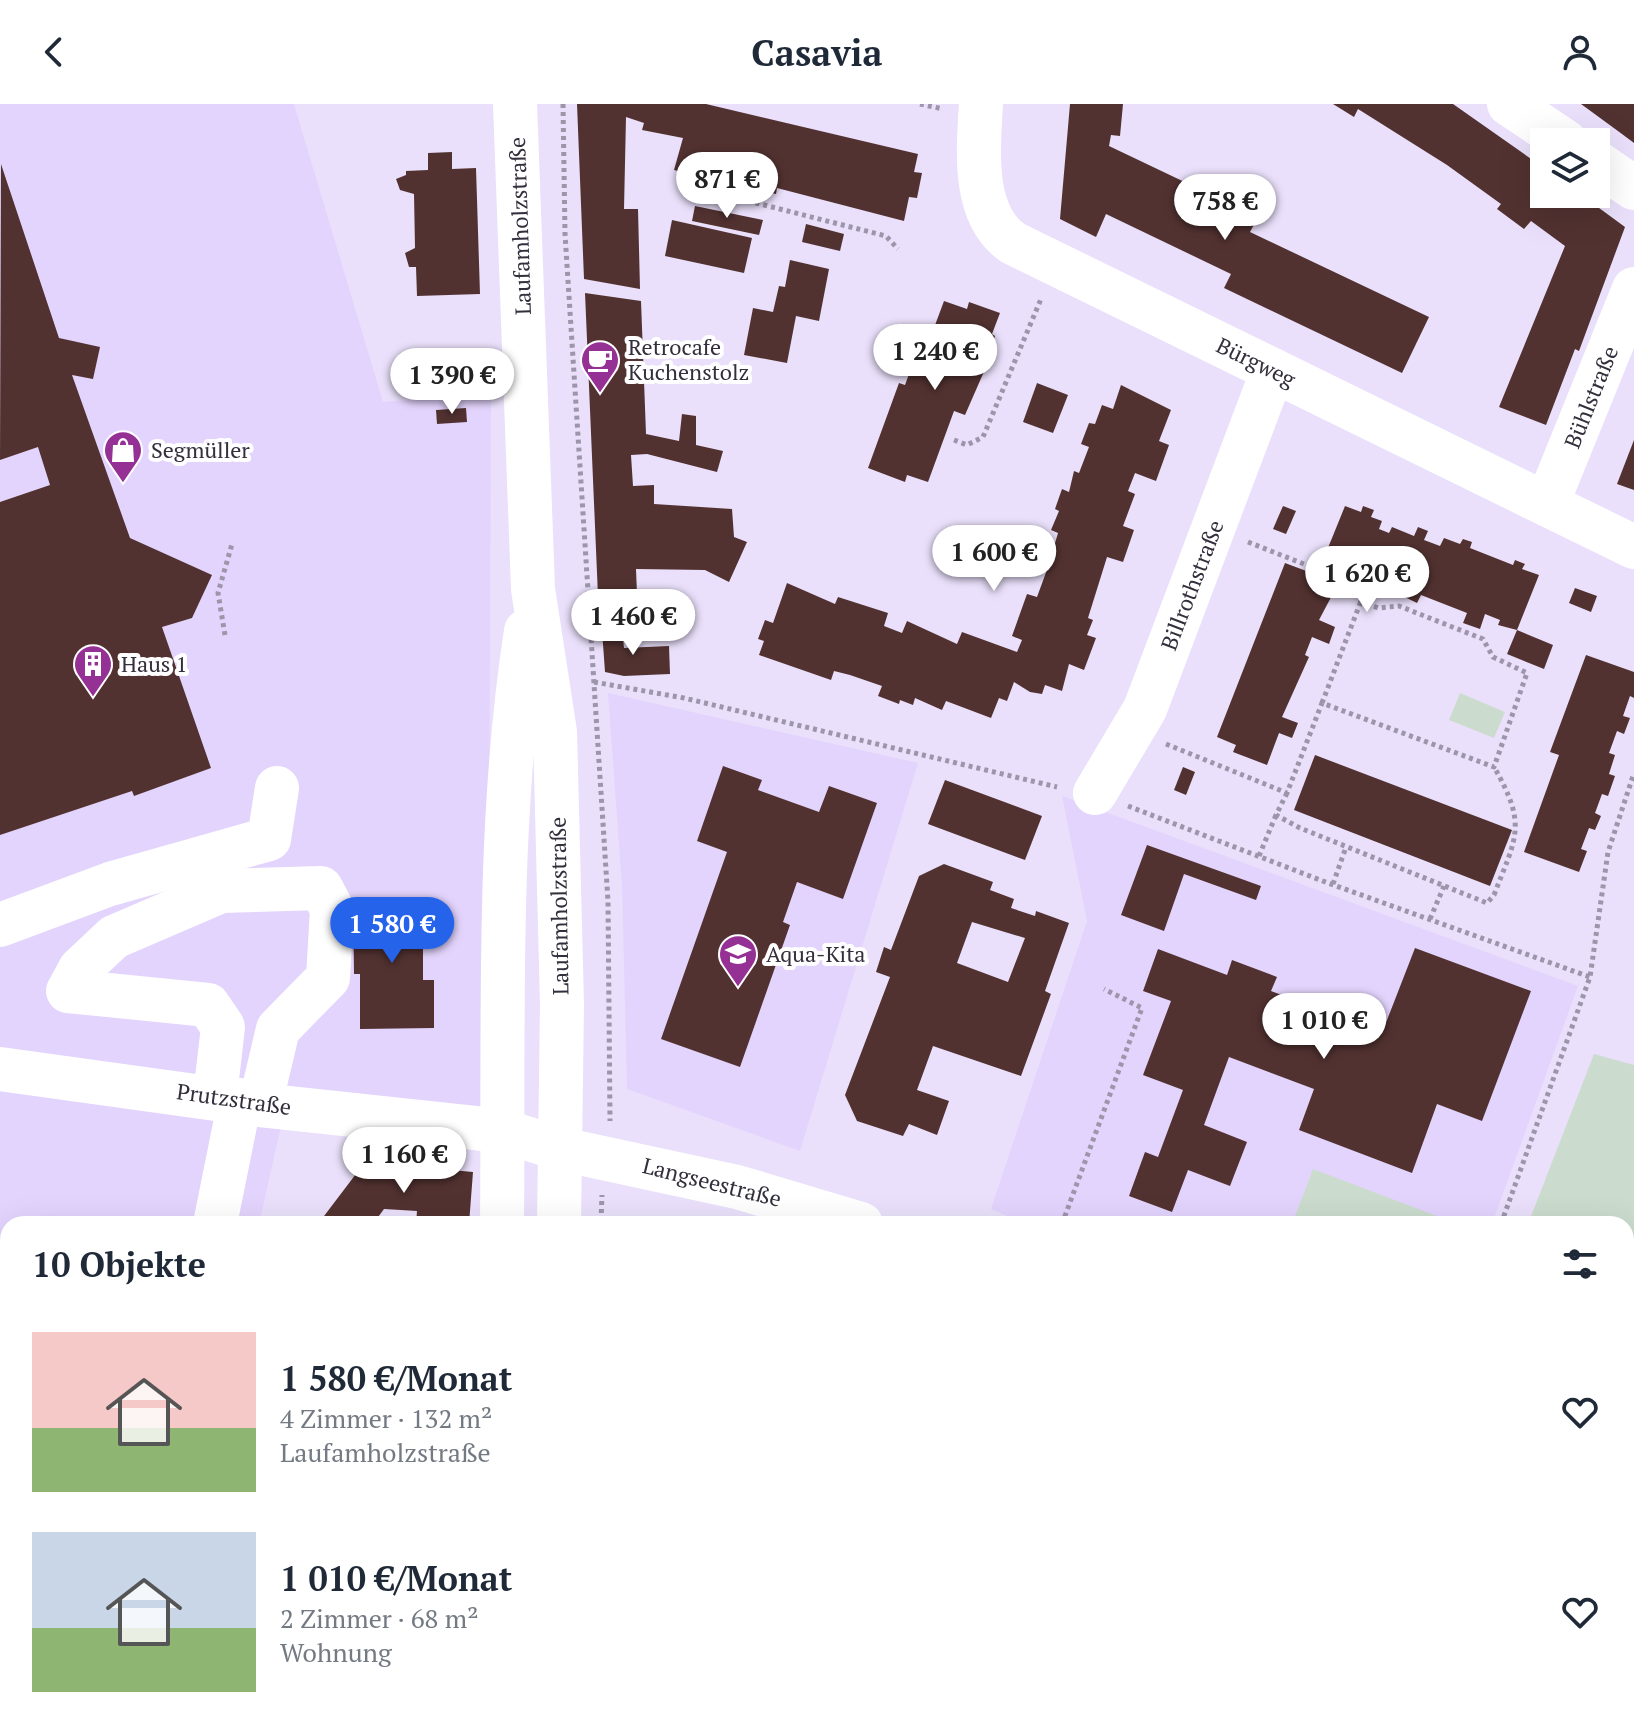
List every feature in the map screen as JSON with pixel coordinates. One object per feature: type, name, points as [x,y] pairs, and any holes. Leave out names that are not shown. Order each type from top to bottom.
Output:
[{"type":"street","name":"Laufamholzstraße","points":[[515,104],[533,589],[555,732],[559,1216]]},
{"type":"street","name":"Bürgweg","points":[[981,104],[982,195],[998,233],[1634,547]]},
{"type":"street","points":[[1509,104],[1545,128]]},
{"type":"street","points":[[1610,172],[1634,188]]},
{"type":"street","name":"Bühlstraße","points":[[1547,504],[1634,289]]},
{"type":"street","name":"Billrothstraße","points":[[1095,793],[1145,709],[1273,370]]},
{"type":"street","name":"Laufamholzstraße","points":[[502,1216],[506,851],[512,725],[533,589]]},
{"type":"street","points":[[0,925],[110,884],[269,839],[277,788]]},
{"type":"street","points":[[216,1216],[238,1100],[278,1029],[328,978],[332,909],[321,888],[221,891],[114,937],[80,969],[68,991],[208,1005],[223,1027],[238,1100]]},
{"type":"street","name":"Prutzstraße","points":[[0,1069],[503,1131],[561,1149]]},
{"type":"street","name":"Langseestraße","points":[[561,1149],[737,1187],[834,1216]]},
{"type":"path","points":[[563,104],[565,234],[608,901],[612,1078],[605,1158]]},
{"type":"path","points":[[709,191],[886,236],[898,249]]},
{"type":"path","points":[[954,440],[967,445],[983,437],[1004,381],[1012,374],[1054,263]]},
{"type":"path","points":[[1213,529],[1319,570]]},
{"type":"path","points":[[225,635],[218,593],[232,544]]},
{"type":"path","points":[[1259,856],[1287,793],[1361,601],[1357,584],[1330,574]]},
{"type":"path","points":[[1361,601],[1378,608],[1399,606],[1483,639],[1493,657],[1527,673],[1494,767]]},
{"type":"path","points":[[1276,815],[1346,847],[1487,903],[1494,895],[1518,830],[1508,791],[1494,767],[1322,703]]},
{"type":"path","points":[[1134,726],[1151,738],[1287,793]]},
{"type":"path","points":[[1504,1216],[1590,977],[1608,852],[1634,773]]},
{"type":"path","points":[[1333,884],[1346,847]]},
{"type":"path","points":[[1430,919],[1444,886]]},
{"type":"path","points":[[1065,1216],[1142,1008],[1104,989]]},
{"type":"shaded area","points":[[0,104],[294,104],[383,402],[491,393],[488,1126],[284,1113],[261,1216],[0,1216]]},
{"type":"shaded area","name":"Aqua-Kita","points":[[608,693],[918,763],[800,1151],[627,1089],[622,886]]},
{"type":"shaded area","points":[[1062,796],[1578,986],[1495,1216],[1007,1216],[991,1209],[1087,921]]},
{"type":"green space","points":[[1460,693],[1505,712],[1494,738],[1449,720]]},
{"type":"green space","points":[[1594,1054],[1634,1065],[1634,1216],[1531,1216]]},
{"type":"green space","points":[[1313,1169],[1437,1216],[1295,1216]]},
{"type":"building","points":[[577,104],[706,104],[918,154],[914,172],[922,173],[917,198],[909,197],[904,221],[777,188],[776,194],[674,170],[683,138],[642,130],[644,123],[626,117],[624,209],[638,209],[640,289],[584,279]]},
{"type":"building","points":[[1070,104],[1123,104],[1120,136],[1111,135],[1109,146],[1258,217],[1250,232],[1429,317],[1402,373],[1224,288],[1231,274],[1106,214],[1096,237],[1060,219]]},
{"type":"building","points":[[1333,104],[1453,104],[1530,158],[1530,208],[1599,208],[1625,227],[1579,351],[1575,349],[1546,425],[1499,407],[1565,246],[1531,221],[1524,229],[1497,209],[1501,204],[1447,165],[1358,109],[1354,117]]},
{"type":"building","points":[[1581,104],[1634,104],[1634,143],[1622,134]]},
{"type":"building","points":[[452,152],[452,169],[476,168],[480,294],[417,296],[416,267],[409,267],[405,253],[415,248],[414,194],[400,190],[396,179],[406,175],[406,171],[428,170],[428,153]]},
{"type":"building","name":"Haus 1","points":[[1,164],[59,338],[100,347],[93,379],[72,375],[130,538],[212,575],[192,618],[162,627],[211,768],[134,796],[132,791],[0,835],[0,502],[50,485],[38,447],[0,460]]},
{"type":"building","points":[[695,206],[763,220],[759,235],[692,221]]},
{"type":"building","points":[[672,220],[752,238],[744,273],[665,256]]},
{"type":"building","points":[[806,224],[844,234],[840,251],[802,242]]},
{"type":"building","points":[[790,260],[829,269],[819,321],[796,316],[787,363],[744,355],[753,308],[773,312],[779,286],[785,287]]},
{"type":"building","points":[[585,293],[641,301],[646,434],[679,441],[682,414],[696,416],[696,445],[723,451],[717,472],[647,454],[631,455],[633,486],[654,485],[654,504],[732,509],[734,537],[747,542],[729,582],[705,570],[636,569],[637,594],[598,596]]},
{"type":"building","points":[[944,301],[967,309],[969,302],[1000,313],[992,334],[995,336],[990,350],[993,351],[965,415],[954,411],[928,482],[907,475],[905,482],[868,468],[899,383],[905,385],[921,341],[928,344]]},
{"type":"building","points":[[1037,383],[1068,395],[1053,433],[1023,422]]},
{"type":"building","points":[[1121,385],[1171,410],[1159,441],[1169,445],[1156,481],[1135,473],[1128,491],[1135,494],[1123,526],[1134,530],[1123,562],[1107,557],[1088,618],[1093,620],[1087,635],[1096,638],[1084,670],[1069,664],[1062,691],[1045,685],[1042,694],[1030,692],[1014,682],[1007,701],[999,698],[991,718],[946,701],[942,710],[915,698],[913,705],[900,700],[899,704],[878,696],[882,686],[834,671],[831,680],[759,655],[764,641],[758,639],[765,620],[773,623],[787,583],[835,604],[838,597],[888,613],[884,626],[902,633],[907,621],[957,644],[962,632],[1017,652],[1022,640],[1012,636],[1027,594],[1037,597],[1048,567],[1058,533],[1051,530],[1059,511],[1055,509],[1062,489],[1069,492],[1074,471],[1079,473],[1089,447],[1081,444],[1089,423],[1095,424],[1102,405],[1113,409]]},
{"type":"building","points":[[466,408],[467,422],[437,424],[436,410]]},
{"type":"building","points":[[1634,440],[1634,490],[1617,484]]},
{"type":"building","points":[[1283,506],[1296,511],[1286,534],[1273,529]]},
{"type":"building","points":[[1345,506],[1361,512],[1363,506],[1374,510],[1371,517],[1382,521],[1379,529],[1389,533],[1392,527],[1414,536],[1418,527],[1428,531],[1424,540],[1440,546],[1444,538],[1460,544],[1463,539],[1472,542],[1470,548],[1513,565],[1515,560],[1525,564],[1522,569],[1539,575],[1517,630],[1498,625],[1500,620],[1485,614],[1480,629],[1463,623],[1467,613],[1421,595],[1417,603],[1384,587],[1380,597],[1366,591],[1370,582],[1333,567],[1328,580],[1338,584],[1319,620],[1335,627],[1329,644],[1312,637],[1305,655],[1309,657],[1282,717],[1298,723],[1292,738],[1279,733],[1267,765],[1233,752],[1236,745],[1217,737],[1285,563],[1317,575]]},
{"type":"building","points":[[1575,588],[1597,596],[1591,612],[1569,603]]},
{"type":"building","points":[[622,629],[624,648],[669,646],[670,674],[624,676],[605,672],[602,630]]},
{"type":"building","points":[[1517,630],[1553,645],[1544,669],[1507,654]]},
{"type":"building","points":[[1586,655],[1634,672],[1634,698],[1630,696],[1623,716],[1630,718],[1624,734],[1617,731],[1609,753],[1615,755],[1609,774],[1615,776],[1608,796],[1602,794],[1595,813],[1601,816],[1595,830],[1589,828],[1581,849],[1587,851],[1579,872],[1524,852],[1559,755],[1550,752]]},
{"type":"building","points":[[1315,755],[1512,830],[1490,886],[1294,810]]},
{"type":"building","points":[[723,766],[762,780],[758,790],[819,812],[829,786],[877,803],[843,899],[797,882],[783,922],[790,925],[740,1067],[661,1039],[727,852],[697,841]]},
{"type":"building","points":[[1183,767],[1195,772],[1186,795],[1174,790]]},
{"type":"building","points":[[945,780],[1042,816],[1025,860],[928,824]]},
{"type":"building","points":[[1147,845],[1261,886],[1256,900],[1184,874],[1164,931],[1121,915]]},
{"type":"building","points":[[944,864],[993,882],[990,890],[1014,899],[1011,908],[1035,916],[1036,911],[1069,923],[1045,991],[1051,994],[1021,1076],[933,1046],[917,1090],[949,1101],[937,1135],[909,1124],[903,1136],[857,1121],[845,1095],[890,977],[876,972],[884,947],[891,950],[919,876]],"holes":[[[972,922],[1025,938],[1008,982],[957,963]]]},
{"type":"building","points":[[353,900],[423,900],[423,980],[434,980],[434,1028],[360,1029],[360,974],[354,974]]},
{"type":"building","points":[[1415,948],[1531,991],[1482,1121],[1437,1104],[1412,1173],[1299,1130],[1314,1089],[1229,1057],[1204,1125],[1247,1142],[1230,1186],[1188,1170],[1172,1212],[1129,1196],[1145,1152],[1158,1157],[1183,1090],[1143,1075],[1171,1001],[1143,991],[1158,949],[1227,975],[1232,960],[1277,977],[1271,991],[1382,1033]]},
{"type":"building","points":[[365,1162],[473,1172],[470,1216],[417,1216],[417,1211],[384,1209],[379,1216],[324,1216]]},
{"type":"place","name":"Retrocafe Kuchenstolz","points":[[600,394]]},
{"type":"place","name":"Segmüller","points":[[123,484]]},
{"type":"place","name":"Haus 1","points":[[93,698]]},
{"type":"place","name":"Aqua-Kita","points":[[738,988]]}]
